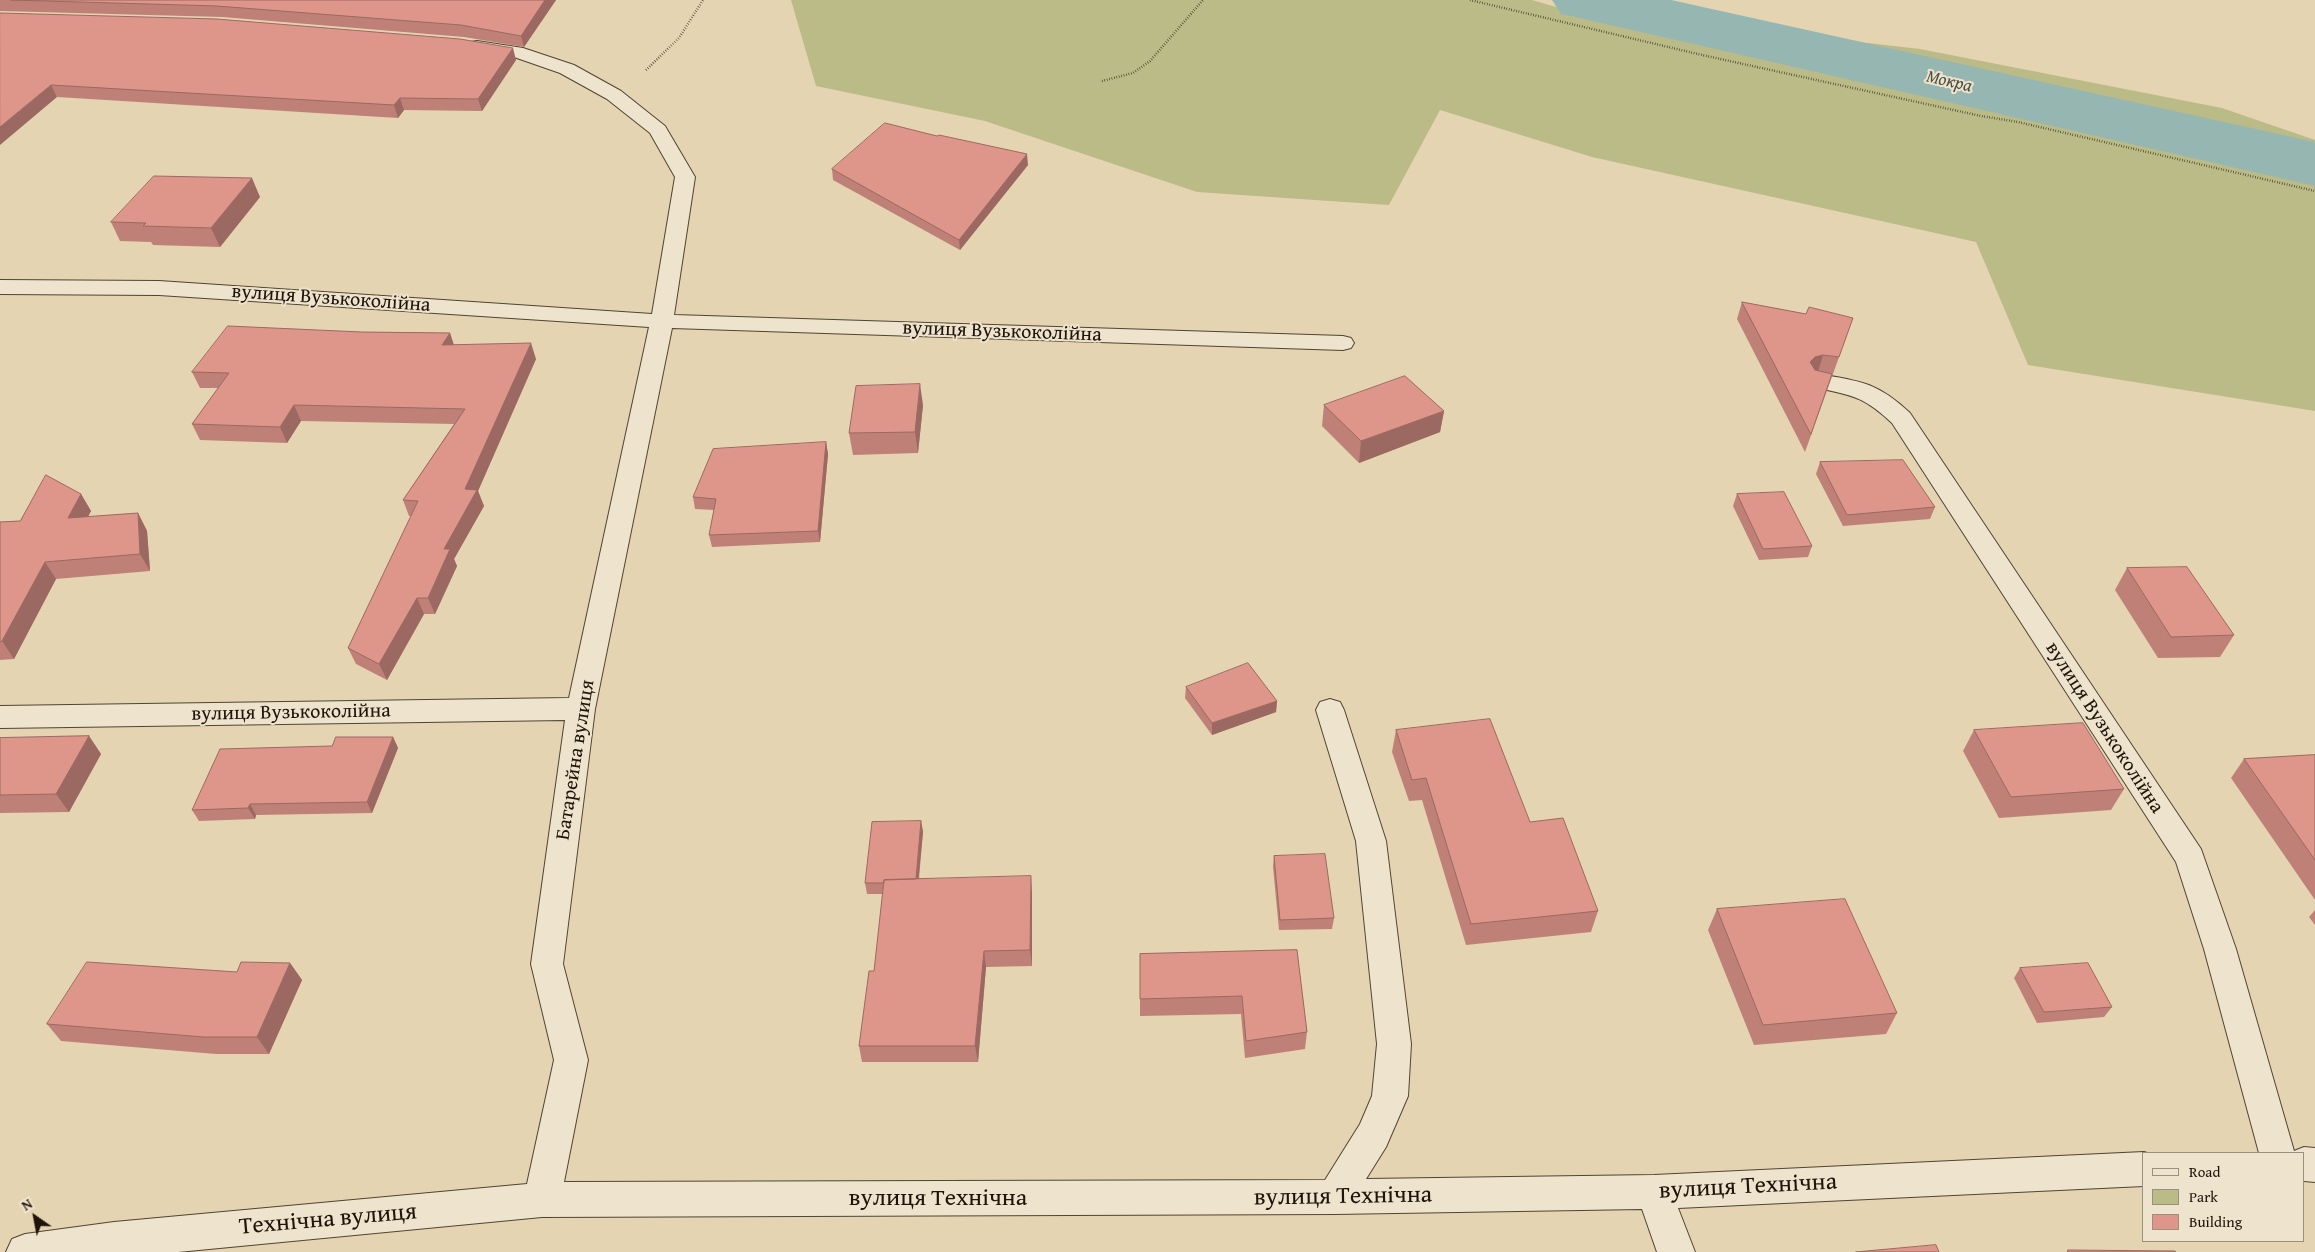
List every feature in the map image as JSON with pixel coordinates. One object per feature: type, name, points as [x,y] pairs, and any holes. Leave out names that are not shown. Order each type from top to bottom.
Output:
[{"type":"street","points":[[455,43],[516,52],[567,69],[614,94],[658,130],[685,177],[662,321]]},
{"type":"street","name":"вулиця Вузькоколійна","points":[[0,287],[159,288],[662,321],[1343,344]]},
{"type":"street","name":"Батарейна вулиця","points":[[542,1200],[571,1060],[547,964],[581,709],[662,321]]},
{"type":"street","name":"вулиця Вузькоколійна","points":[[1818,381],[1865,392],[1882,400],[1901,418],[2190,858],[2220,950],[2277,1152]]},
{"type":"street","name":"вулиця Вузькоколійна","points":[[0,717],[581,709]]},
{"type":"street","points":[[1330,710],[1371,841],[1394,1044],[1390,1096],[1373,1135],[1335,1197]]},
{"type":"street","name":"вулиця Технічна","points":[[542,1200],[1335,1197],[1654,1192],[2142,1169]]},
{"type":"street","points":[[1654,1192],[1676,1252]]},
{"type":"street","name":"Технічна вулиця","points":[[128,1246],[542,1200]]},
{"type":"street","points":[[25,1252],[128,1246]]},
{"type":"path","points":[[614,94],[655,64],[690,25],[703,0]]},
{"type":"path","points":[[1102,81],[1132,73],[1150,61],[1203,0]]},
{"type":"path","points":[[1470,0],[1702,55],[1981,116],[2018,122],[2315,190]]},
{"type":"green space","points":[[791,0],[1532,0],[1556,7],[1920,49],[2222,108],[2315,140],[2315,411],[2028,365],[1976,242],[1592,157],[1440,110],[1389,205],[1197,192],[985,121],[816,86]]},
{"type":"building","points":[[11,0],[545,0],[521,36],[461,25],[217,6]]},
{"type":"building","points":[[0,13],[217,19],[460,39],[513,48],[478,99],[400,98],[394,105],[51,85],[0,127]]},
{"type":"building","points":[[885,123],[937,136],[1027,154],[959,240],[832,169]]},
{"type":"building","points":[[154,176],[252,178],[211,228],[143,226],[146,223],[111,222]]},
{"type":"building","points":[[1742,302],[1806,314],[1809,307],[1853,318],[1839,357],[1823,355],[1815,357],[1810,362],[1815,370],[1832,374],[1811,434]]},
{"type":"building","points":[[228,326],[362,332],[450,333],[442,345],[531,343],[465,489],[477,490],[444,549],[450,549],[428,598],[417,598],[379,664],[348,648],[418,501],[403,500],[465,409],[294,405],[280,427],[192,424],[229,373],[192,372]]},
{"type":"building","points":[[1405,376],[1444,411],[1361,441],[1324,405]]},
{"type":"building","points":[[920,384],[915,432],[849,433],[856,386]]},
{"type":"building","points":[[826,442],[818,531],[709,535],[716,499],[693,497],[713,449]]},
{"type":"building","points":[[1903,460],[1935,507],[1847,515],[1820,462]]},
{"type":"building","points":[[46,475],[81,494],[68,518],[138,513],[140,554],[45,562],[0,642],[0,522],[20,521]]},
{"type":"building","points":[[1784,492],[1812,546],[1763,549],[1737,494]]},
{"type":"building","points":[[2187,567],[2234,635],[2171,637],[2127,568]]},
{"type":"building","points":[[1248,663],[1277,701],[1212,723],[1186,687]]},
{"type":"building","points":[[1490,719],[1530,822],[1563,818],[1598,911],[1471,924],[1426,778],[1412,780],[1396,730]]},
{"type":"building","points":[[2083,723],[2124,789],[2011,797],[1974,730]]},
{"type":"building","points":[[89,736],[56,794],[0,795],[0,738]]},
{"type":"building","points":[[336,737],[393,737],[367,802],[250,804],[248,808],[192,810],[220,749],[332,746]]},
{"type":"building","points":[[2315,755],[2315,860],[2244,759]]},
{"type":"building","points":[[921,821],[916,879],[884,880],[884,883],[865,883],[872,822]]},
{"type":"building","points":[[1325,854],[1334,918],[1280,920],[1274,856]]},
{"type":"building","points":[[1031,876],[1030,950],[984,951],[975,1046],[859,1046],[869,971],[874,971],[884,880]]},
{"type":"building","points":[[1845,899],[1897,1013],[1763,1025],[1717,909]]},
{"type":"building","points":[[1297,950],[1307,1032],[1246,1041],[1242,996],[1140,999],[1140,954]]},
{"type":"building","points":[[87,962],[237,972],[241,962],[290,963],[257,1037],[203,1037],[47,1024]]},
{"type":"building","points":[[2088,963],[2112,1007],[2044,1012],[2020,968]]},
{"type":"building","points":[[1936,1245],[1939,1252],[1856,1252]]},
{"type":"building","points":[[2068,1250],[2175,1251],[2176,1252],[2068,1252]]},
{"type":"waterway","name":"Мокра","points":[[1584,0],[2315,164]]}]
